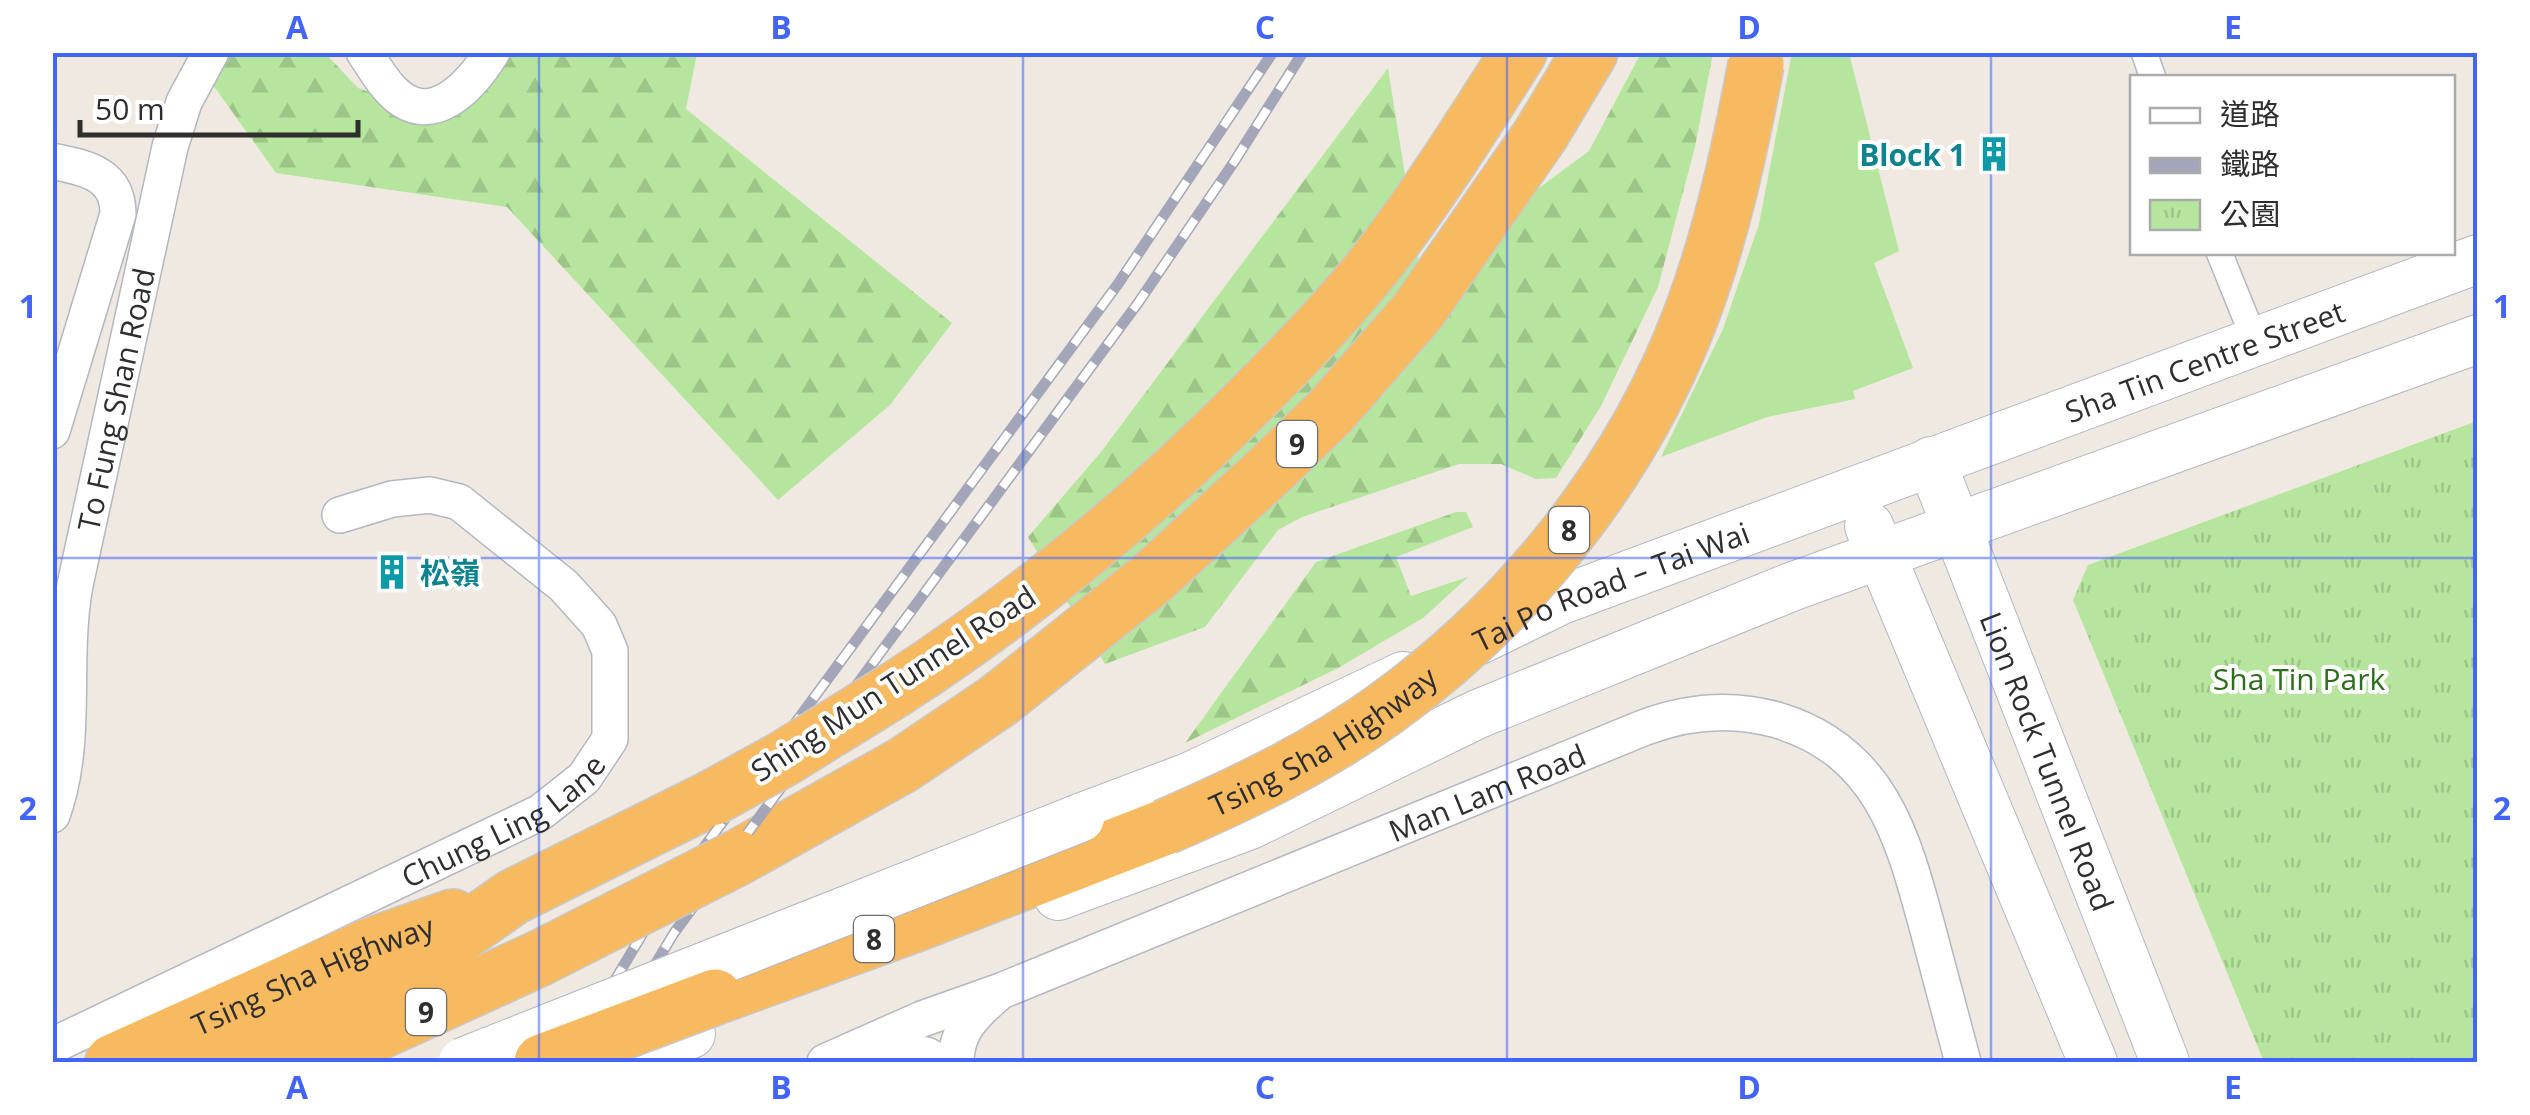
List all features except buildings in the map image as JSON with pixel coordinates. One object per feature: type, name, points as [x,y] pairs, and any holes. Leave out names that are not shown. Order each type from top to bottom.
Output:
[{"type":"highway","name":"Shing Mun Tunnel Road","points":[[216,1062],[393,981],[513,896],[783,759],[988,629],[1194,457],[1322,327],[1382,256],[1436,182],[1519,52]]},
{"type":"highway","name":"Tsing Sha Highway","points":[[542,1062],[1165,828],[1303,761],[1422,682],[1488,623],[1550,555],[1598,490],[1655,396],[1692,314],[1724,213],[1756,58]]},
{"type":"highway","name":"9","points":[[313,1062],[610,924],[823,812],[953,732],[1036,673],[1222,516],[1376,362],[1418,311],[1498,198],[1586,59]]},
{"type":"highway","name":"Tsing Sha Highway","points":[[113,1062],[370,946],[513,896]]},
{"type":"main road","name":"Sha Tin Centre Street","points":[[1931,461],[2478,258]]},
{"type":"main road","points":[[620,1062],[782,996],[1250,825],[1478,714],[1881,553],[2478,339]]},
{"type":"main road","points":[[2205,360],[2217,386],[2236,402],[2288,405]]},
{"type":"main road","name":"Tai Po Road – Tai Wai","points":[[463,1062],[880,895],[1189,777],[1561,600],[1931,461]]},
{"type":"main road","name":"Lion Rock Tunnel Road","points":[[1931,461],[2165,1062]]},
{"type":"main road","points":[[1854,490],[2093,1062]]},
{"type":"street","name":"To Fung Shan Road","points":[[52,815],[66,762],[70,625],[79,566],[170,146],[184,102],[211,52]]},
{"type":"street","points":[[364,52],[402,100],[424,106],[437,106],[460,93],[492,52]]},
{"type":"street","points":[[52,160],[100,175],[109,182],[118,203],[116,225],[52,431]]},
{"type":"street","points":[[2220,255],[2255,341]]},
{"type":"street","name":"Chung Ling Lane","points":[[52,1046],[541,812],[584,778],[610,739],[610,651],[599,625],[564,586],[459,502],[430,495],[392,499],[340,514]]},
{"type":"street","name":"Man Lam Road","points":[[825,1062],[922,1018],[1001,991],[1653,724],[1684,714],[1725,712],[1768,718],[1810,732],[1856,766],[1886,804],[1912,872],[1963,1062]]},
{"type":"street","points":[[956,1062],[956,1044],[966,1024],[1001,991]]},
{"type":"street","points":[[858,1048],[926,1056],[939,1062]]},
{"type":"green space","points":[[226,53],[325,53],[358,88],[405,104],[446,85],[476,53],[697,53],[686,109],[952,323],[890,405],[778,500],[507,207],[276,173],[208,78]]},
{"type":"green space","points":[[1641,53],[1713,53],[1695,147],[1658,287],[1601,406],[1556,478],[1536,479],[1501,464],[1459,464],[1302,517],[1278,530],[1205,627],[1105,664],[1028,537],[1101,452],[1388,68],[1421,276],[1589,151]]},
{"type":"green space","points":[[1792,53],[1849,53],[1899,251],[1874,263],[1913,368],[1853,391],[1855,399],[1767,417],[1661,457],[1723,329],[1759,224]]},
{"type":"green space","name":"Sha Tin Park","points":[[2477,421],[2477,1062],[2264,1062],[2073,600],[2088,565]]},
{"type":"green space","points":[[1456,512],[1466,512],[1473,527],[1396,557],[1411,596],[1468,577],[1423,618],[1338,668],[1185,743],[1316,562]]},
{"type":"railway","points":[[566,1062],[652,918],[1118,284],[1273,52]]},
{"type":"railway","points":[[597,1062],[674,933],[1138,303],[1303,52]]},
{"type":"place","name":"Block 1","points":[[1994,154]]},
{"type":"place","name":"松嶺","points":[[392,572]]}]
